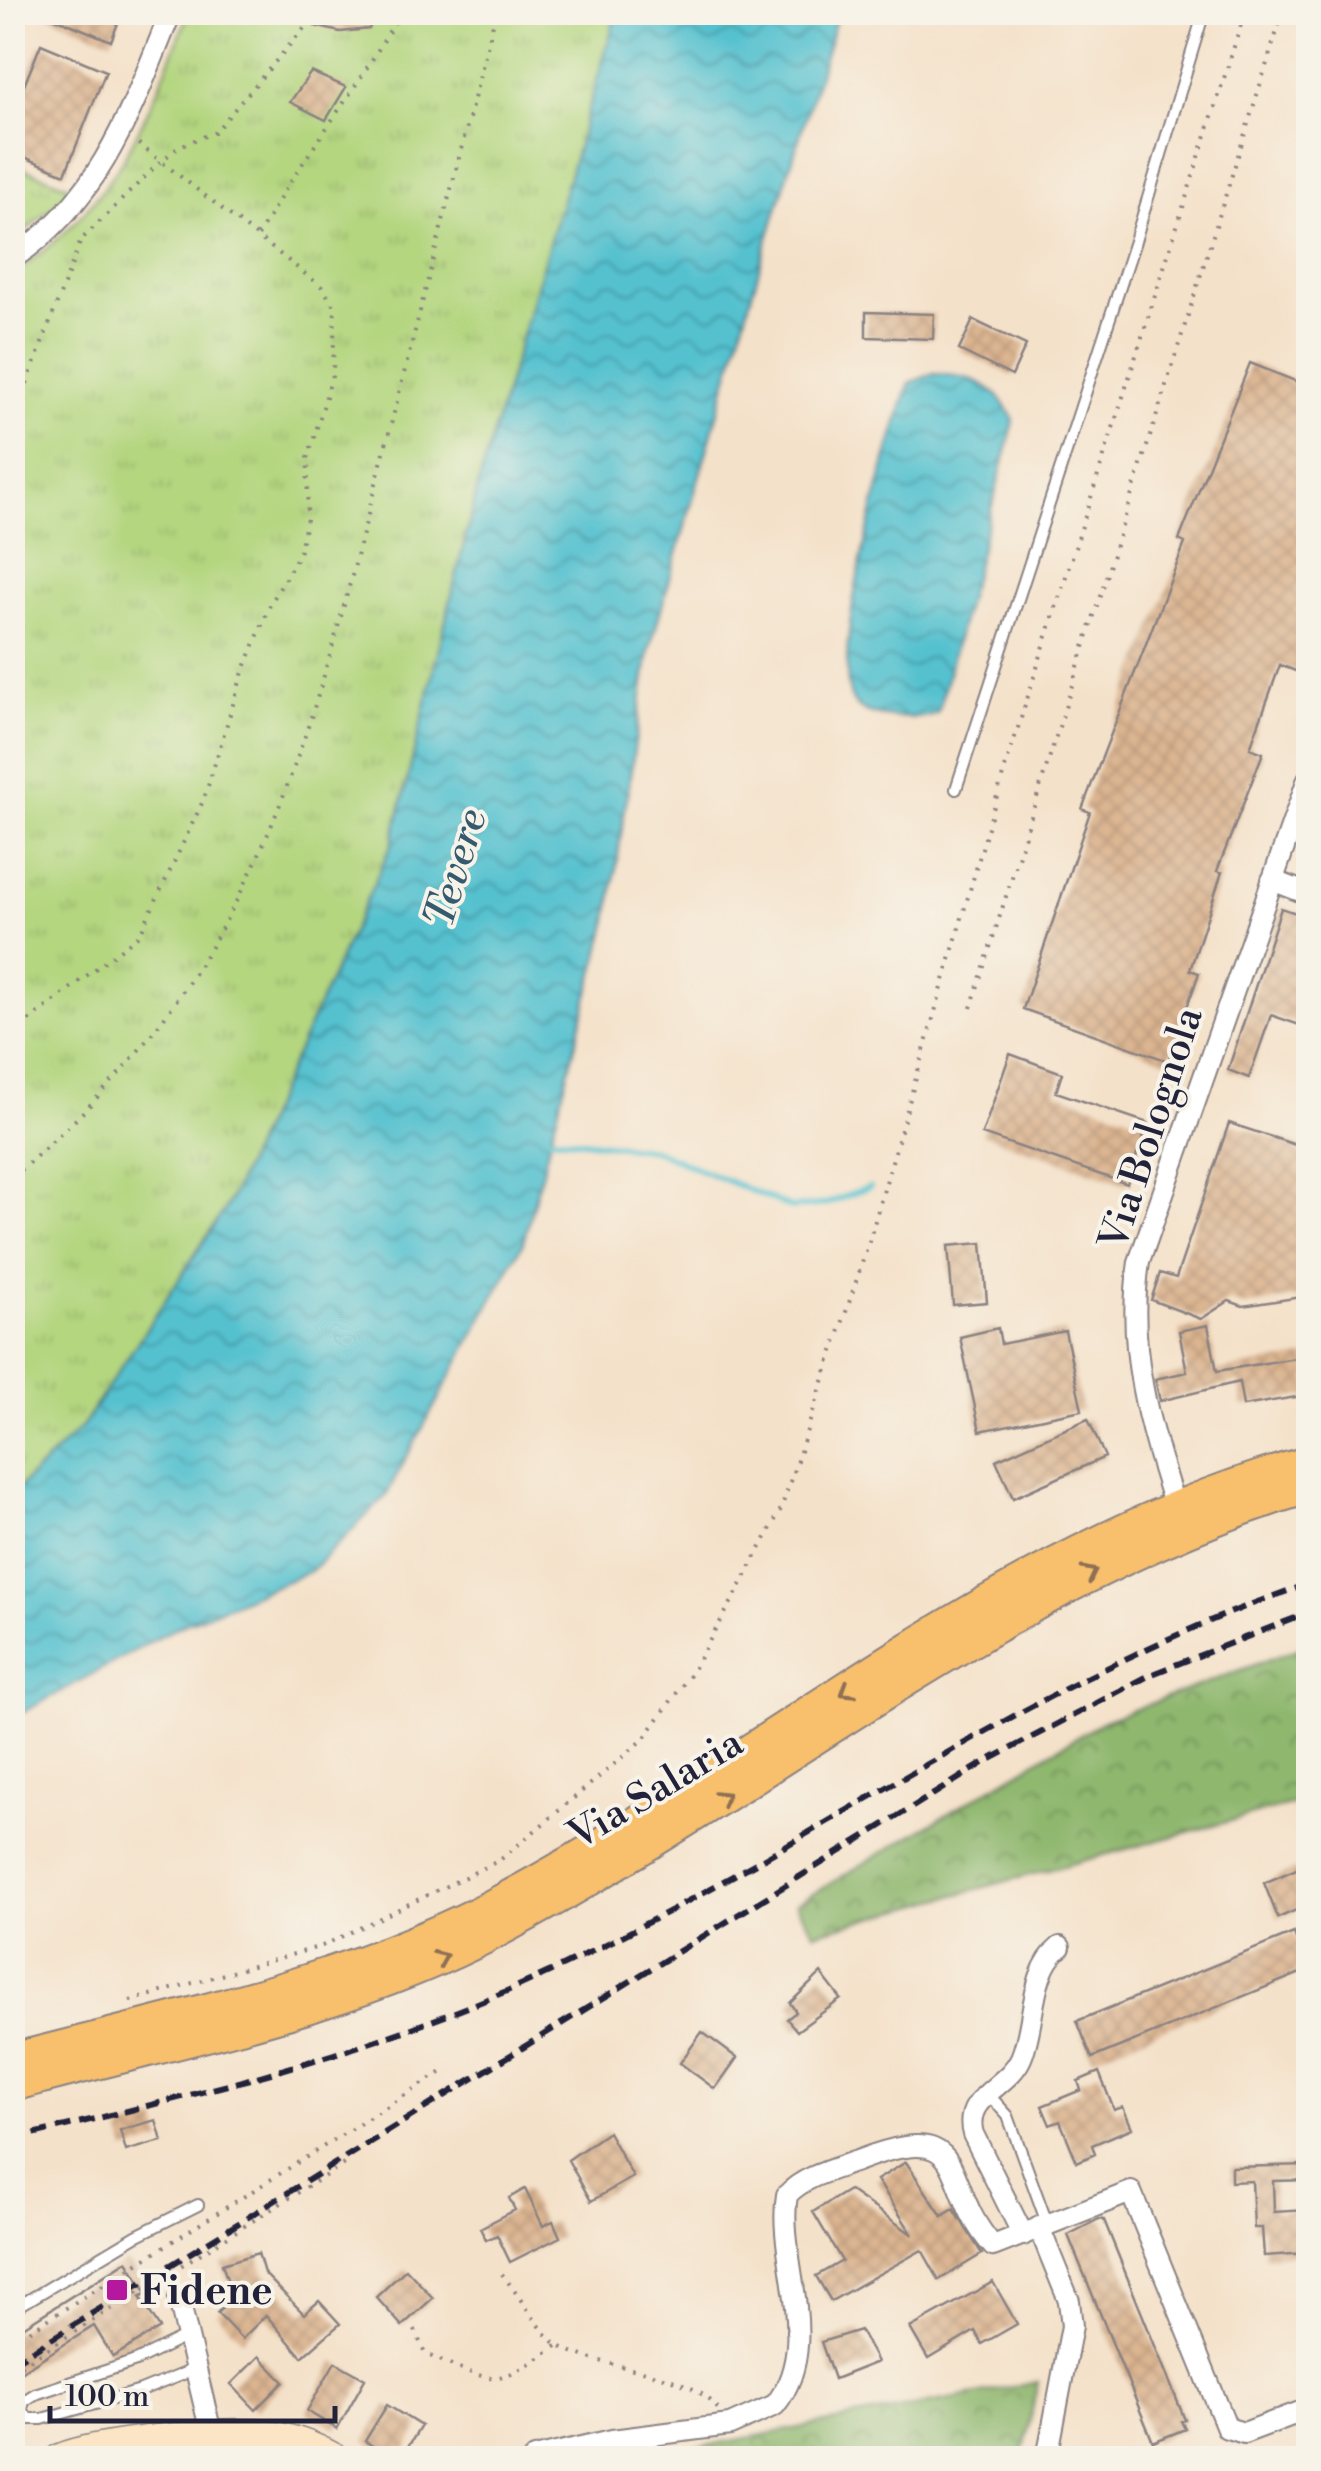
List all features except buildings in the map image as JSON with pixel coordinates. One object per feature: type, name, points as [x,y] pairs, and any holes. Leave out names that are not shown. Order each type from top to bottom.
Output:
[{"type":"main road","name":"Via Salaria","points":[[12,2060],[312,1979],[387,1954],[475,1915],[555,1871],[1019,1585],[1175,1507],[1308,1463]]},
{"type":"main road","name":"Via Salaria","points":[[12,2085],[328,1998],[446,1956],[678,1825],[1048,1595],[1175,1533],[1308,1487]]},
{"type":"street","points":[[12,259],[42,239],[84,194],[124,132],[172,12]]},
{"type":"street","name":"Via Bolognola","points":[[1175,1507],[1140,1388],[1134,1344],[1137,1278],[1146,1235],[1308,779]]},
{"type":"street","points":[[1272,880],[1308,894]]},
{"type":"street","points":[[1047,2458],[1072,2326],[1069,2301],[1036,2228],[972,2130],[972,2111],[1020,2061],[1044,1964],[1060,1948]]},
{"type":"street","points":[[535,2458],[612,2440],[730,2425],[775,2406],[787,2386],[797,2302],[786,2202],[794,2188],[865,2158],[924,2143],[949,2162],[990,2243],[1002,2246],[1036,2228],[1131,2192],[1226,2428],[1244,2433],[1308,2409]]},
{"type":"street","points":[[179,2299],[212,2437]]},
{"type":"street","points":[[60,2458],[100,2446],[179,2449],[212,2437],[275,2436],[335,2458]]},
{"type":"lane","points":[[956,789],[1129,260],[1204,12]]},
{"type":"lane","points":[[988,2094],[1008,2116],[1036,2228]]},
{"type":"lane","points":[[12,2310],[198,2204]]},
{"type":"lane","points":[[187,2336],[136,2361],[35,2394],[24,2401],[22,2410],[28,2419],[42,2420],[140,2391],[196,2369]]},
{"type":"path","points":[[12,423],[82,240],[161,161],[180,146],[215,132],[318,12]]},
{"type":"path","points":[[258,236],[292,173],[379,52],[400,12]]},
{"type":"path","points":[[12,1177],[104,1090],[180,1000],[234,914],[277,820],[312,722],[349,595],[496,12]]},
{"type":"path","points":[[122,2004],[322,1946],[500,1860],[642,1740],[691,1673],[720,1623],[781,1508],[868,1245],[1003,775],[1245,12]]},
{"type":"path","points":[[971,1008],[1283,12]]},
{"type":"path","points":[[12,1034],[140,934],[204,800],[242,675],[270,606],[299,554],[307,519],[308,458],[333,372],[335,307],[322,286],[124,132]]},
{"type":"path","points":[[12,2342],[442,2072]]},
{"type":"path","points":[[12,2371],[344,2164]]},
{"type":"path","points":[[502,2274],[557,2346],[623,2369],[661,2377],[709,2398],[730,2425]]},
{"type":"path","points":[[415,2330],[425,2354],[486,2378],[510,2377],[557,2346]]},
{"type":"green space","points":[[189,13],[617,13],[479,482],[392,844],[227,1206],[82,1427],[13,1493],[13,274],[79,219],[124,158]]},
{"type":"green space","points":[[12,164],[74,188],[13,242],[12,242]]},
{"type":"green space","points":[[1308,1645],[1308,1800],[814,1933],[796,1904],[1104,1721]]},
{"type":"green space","points":[[1038,2382],[1022,2458],[692,2458],[679,2451]]},
{"type":"water","name":"Tevere","points":[[617,12],[838,13],[766,245],[649,651],[608,921],[523,1243],[385,1497],[311,1571],[181,1625],[13,1718],[13,1493],[82,1427],[227,1206],[392,844],[479,482]]},
{"type":"water","points":[[932,374],[980,383],[998,397],[1013,419],[938,712],[916,718],[884,716],[857,706],[848,685],[853,601],[876,497],[910,383]]},
{"type":"waterway","points":[[551,1137],[654,1150],[792,1208],[826,1204],[870,1187]]},
{"type":"railway","points":[[12,2139],[295,2066],[501,1993],[661,1916],[1023,1711],[1115,1664],[1210,1621],[1308,1584]]},
{"type":"railway","points":[[12,2363],[987,1761],[1152,1674],[1308,1613]]},
{"type":"place","name":"Fidene","points":[[117,2290]]}]
